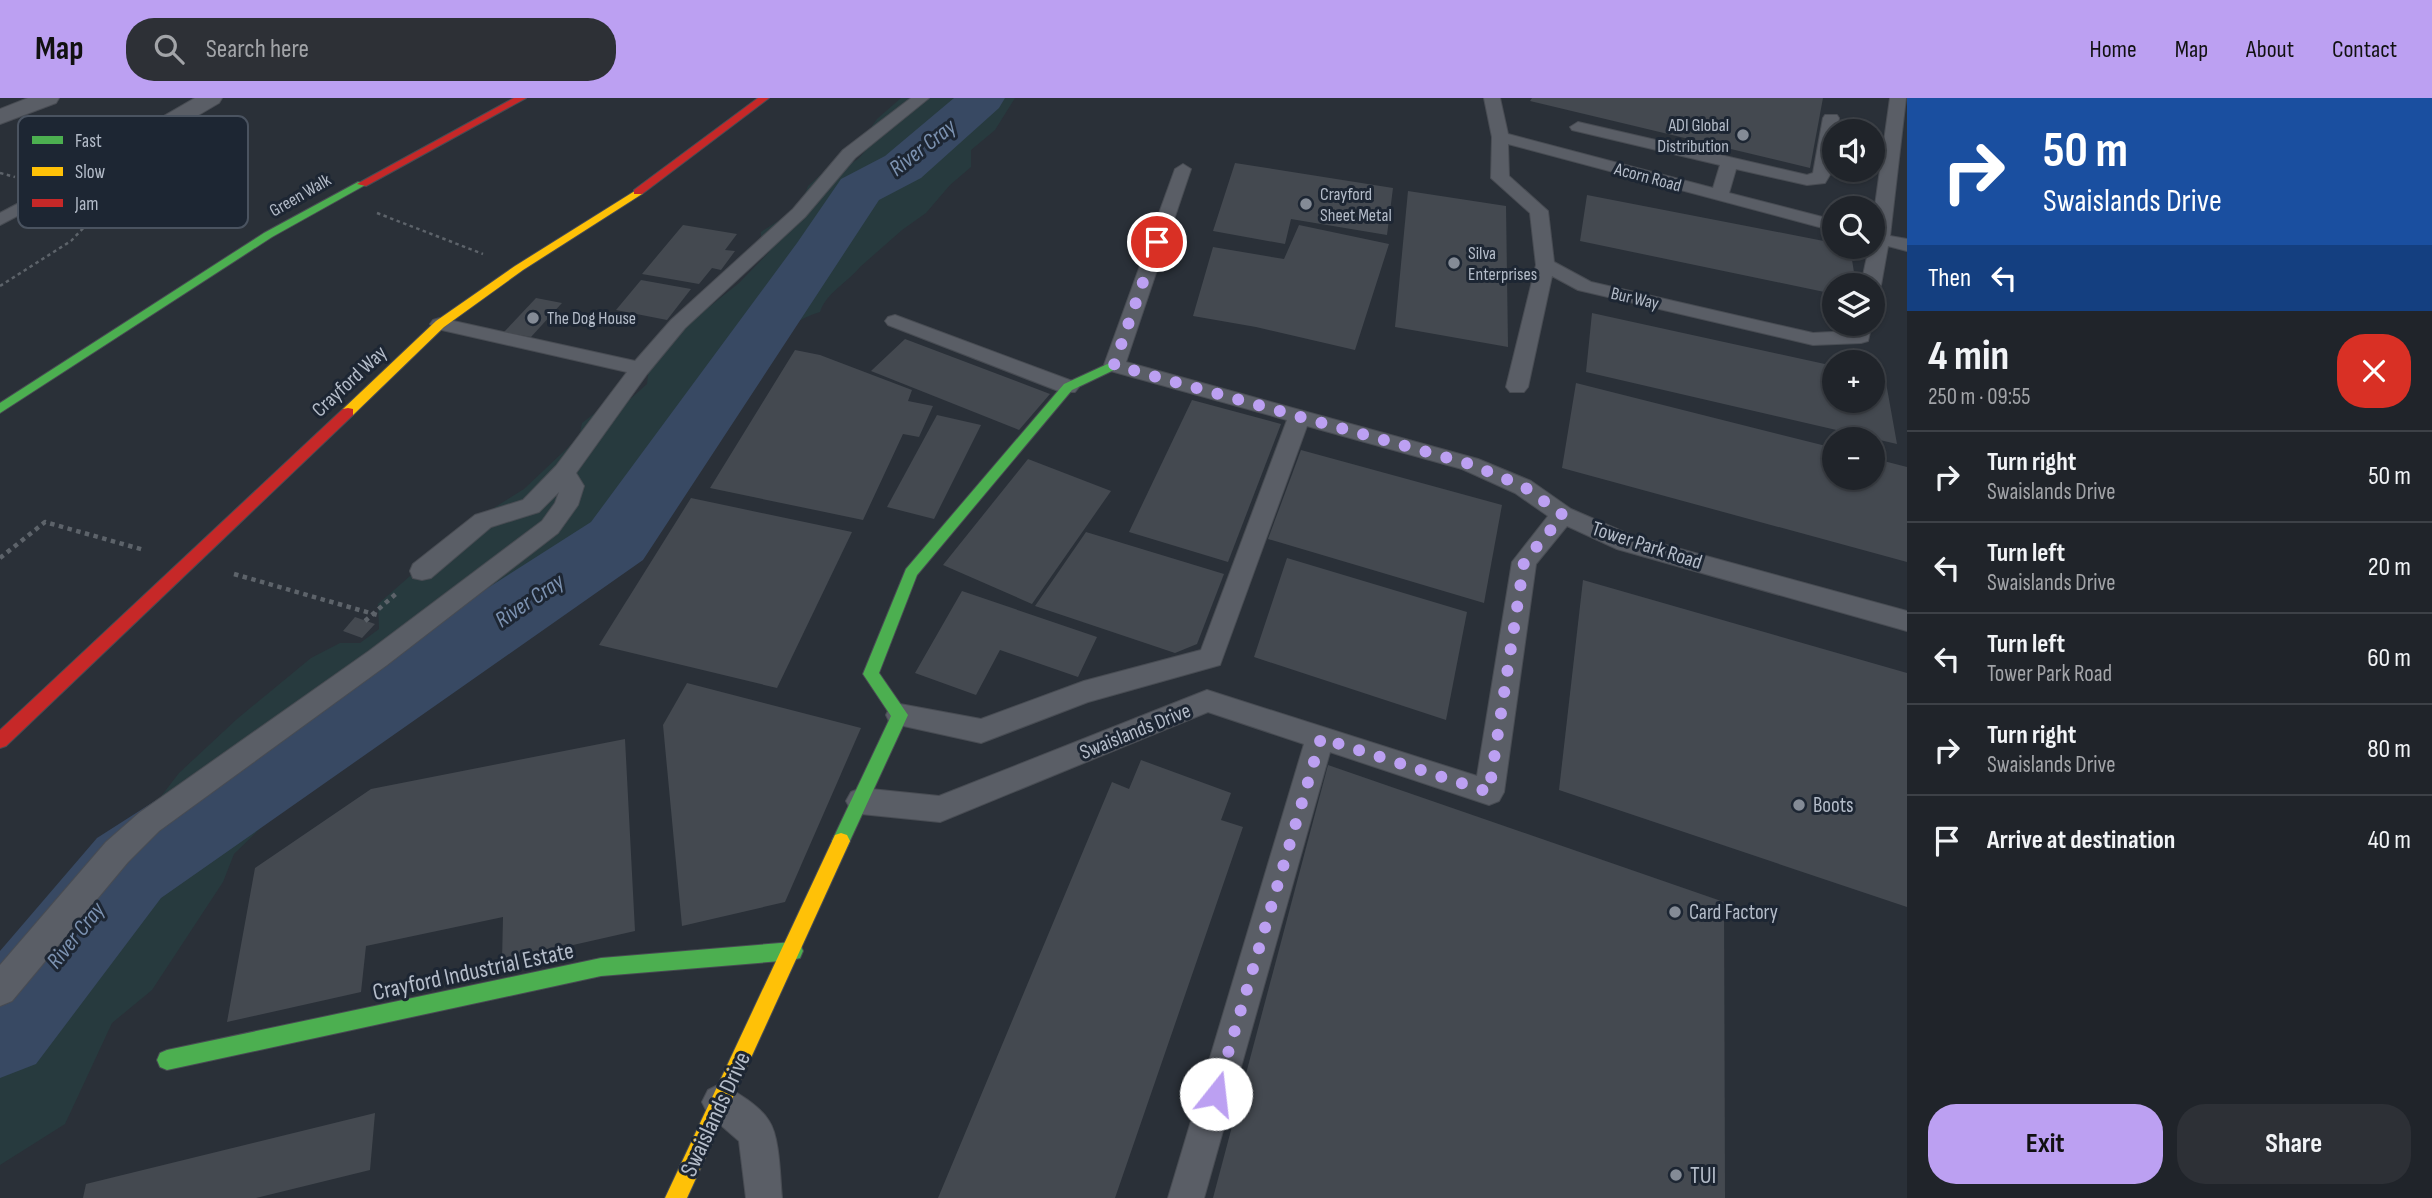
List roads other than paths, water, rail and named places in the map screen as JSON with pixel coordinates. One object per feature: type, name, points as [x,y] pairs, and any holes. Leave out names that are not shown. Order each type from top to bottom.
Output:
[{"type":"street","points":[[0,117],[48,98]]},
{"type":"street","points":[[180,116],[211,98]]},
{"type":"street","name":"Green Walk","points":[[0,409],[149,310],[335,197],[521,98]]},
{"type":"street","name":"Crayford Way","points":[[0,741],[440,324],[519,268],[661,177],[764,98]]},
{"type":"street","points":[[900,715],[872,674],[911,573],[1068,387],[1114,365]]},
{"type":"street","name":"Swaislands Drive","points":[[676,1198],[793,951],[900,715]]},
{"type":"street","name":"Crayford Industrial Estate","points":[[167,1060],[601,967],[793,951]]},
{"type":"lane","points":[[422,571],[483,521],[531,506],[564,472],[640,369],[678,324],[799,213],[849,153],[921,98]]},
{"type":"lane","points":[[1492,98],[1500,137],[1500,178],[1539,211],[1545,265],[1517,387]]},
{"type":"lane","points":[[1883,196],[1898,98]]},
{"type":"lane","points":[[1578,127],[1807,180],[1819,179],[1822,173],[1831,118]]},
{"type":"lane","name":"Acorn Road","points":[[1500,137],[1822,223]]},
{"type":"lane","points":[[1719,196],[1729,162]]},
{"type":"lane","points":[[1114,365],[1183,169]]},
{"type":"lane","points":[[0,220],[18,210]]},
{"type":"lane","points":[[1885,240],[1907,245]]},
{"type":"lane","name":"Bur Way","points":[[1545,265],[1585,286],[1813,339],[1861,336]]},
{"type":"lane","points":[[895,321],[1068,387]]},
{"type":"lane","points":[[440,324],[640,369]]},
{"type":"lane","name":"Tower Park Road","points":[[1114,365],[1470,464],[1523,486],[1563,515],[1626,543],[1907,621]]},
{"type":"lane","points":[[900,715],[981,731],[1084,692],[1211,658],[1300,416]]},
{"type":"lane","points":[[0,990],[117,852],[149,822],[377,658],[550,527],[566,505],[572,486],[564,472]]},
{"type":"lane","name":"Swaislands Drive","points":[[861,801],[940,809],[1207,701],[1489,792],[1524,562],[1563,515]]},
{"type":"lane","points":[[1186,1198],[1321,738]]},
{"type":"lane","points":[[720,1102],[756,1132],[764,1198]]},
{"type":"waterway","name":"River Cray","points":[[0,1028],[129,868],[617,541],[859,190],[903,167],[982,98]]},
{"type":"place","name":"ADI Global Distribution","points":[[1743,135]]},
{"type":"place","name":"Crayford Sheet Metal","points":[[1306,204]]},
{"type":"place","name":"Silva Enterprises","points":[[1454,263]]},
{"type":"place","name":"The Dog House","points":[[533,318]]},
{"type":"place","name":"Boots","points":[[1799,805]]},
{"type":"place","name":"Card Factory","points":[[1675,912]]},
{"type":"place","name":"TUI","points":[[1676,1175]]}]
